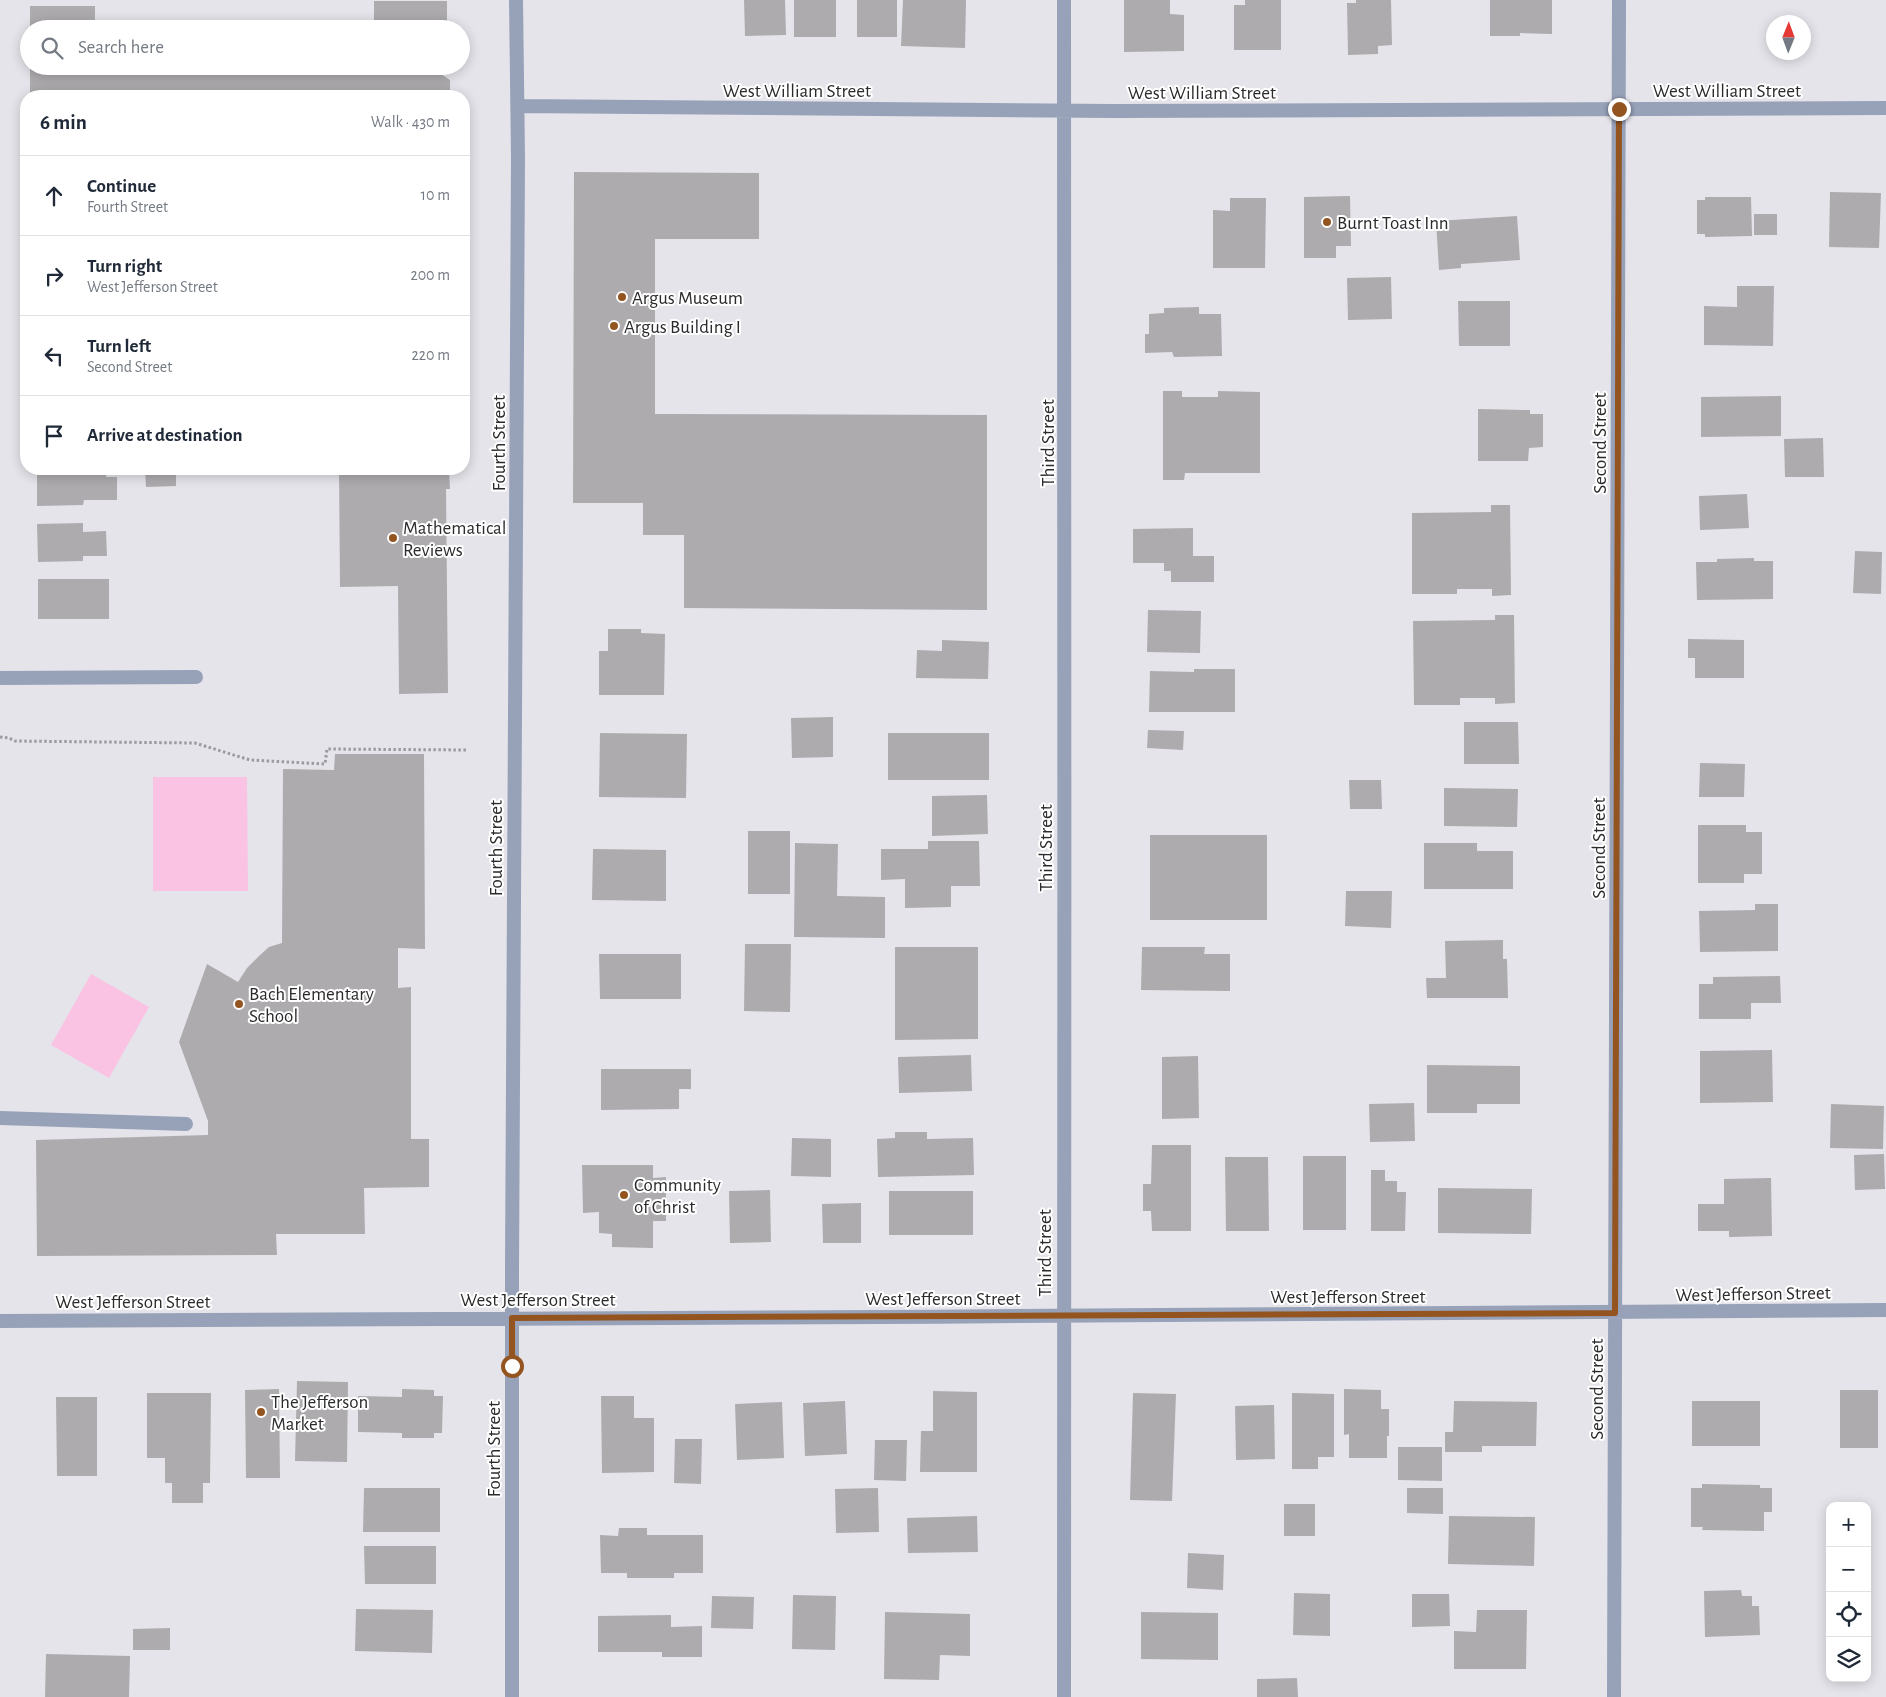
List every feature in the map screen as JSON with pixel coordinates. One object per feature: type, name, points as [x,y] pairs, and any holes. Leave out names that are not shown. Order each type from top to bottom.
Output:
[{"type":"street","name":"Fourth Street","points":[[512,1697],[518,106],[516,0]]},
{"type":"street","name":"Third Street","points":[[1064,0],[1062,1316],[1064,1697]]},
{"type":"street","name":"Second Street","points":[[1614,1697],[1619,0]]},
{"type":"street","name":"West William Street","points":[[518,106],[1065,110],[1886,108]]},
{"type":"street","points":[[0,678],[196,677]]},
{"type":"street","points":[[0,1118],[186,1124]]},
{"type":"street","name":"West Jefferson Street","points":[[0,1321],[1886,1310]]},
{"type":"path","points":[[0,737],[15,741],[195,743],[250,760],[325,764],[327,748],[468,750]]},
{"type":"shaded area","points":[[153,777],[247,777],[248,891],[153,891]]},
{"type":"shaded area","points":[[91,974],[149,1007],[109,1078],[51,1045]]},
{"type":"building","points":[[744,0],[785,0],[786,35],[745,36]]},
{"type":"building","points":[[794,0],[836,0],[836,37],[794,37]]},
{"type":"building","points":[[857,0],[897,0],[897,37],[857,37]]},
{"type":"building","points":[[903,0],[966,0],[965,48],[901,46]]},
{"type":"building","points":[[1124,0],[1170,0],[1170,14],[1184,15],[1184,51],[1124,52]]},
{"type":"building","points":[[1245,0],[1281,0],[1281,50],[1234,50],[1234,5],[1245,5]]},
{"type":"building","points":[[1356,0],[1391,0],[1392,45],[1378,46],[1378,54],[1348,55],[1347,3],[1356,3]]},
{"type":"building","points":[[1490,0],[1552,0],[1552,34],[1520,33],[1520,36],[1490,36]]},
{"type":"building","points":[[374,1],[447,1],[447,20],[374,20]]},
{"type":"building","points":[[30,6],[95,6],[95,20],[30,20]]},
{"type":"building","points":[[30,75],[442,75],[450,80],[450,90],[30,90]]},
{"type":"building","name":"Argus Building I","points":[[574,172],[759,173],[759,239],[655,239],[655,414],[987,415],[987,610],[684,608],[684,535],[643,535],[643,503],[573,503]]},
{"type":"building","points":[[1830,192],[1881,193],[1879,248],[1829,247]]},
{"type":"building","name":"Burnt Toast Inn","points":[[1350,196],[1351,246],[1336,246],[1336,258],[1304,258],[1304,197]]},
{"type":"building","points":[[1705,197],[1751,197],[1752,236],[1705,237],[1705,234],[1697,234],[1697,200],[1705,200]]},
{"type":"building","points":[[1230,198],[1266,198],[1265,268],[1213,268],[1213,210],[1230,211]]},
{"type":"building","points":[[1754,214],[1777,214],[1777,235],[1754,235]]},
{"type":"building","points":[[1517,216],[1520,260],[1461,264],[1461,268],[1439,270],[1436,221]]},
{"type":"building","points":[[1391,277],[1392,319],[1348,320],[1347,278]]},
{"type":"building","points":[[1737,286],[1774,286],[1773,346],[1704,345],[1704,306],[1737,307]]},
{"type":"building","points":[[1458,301],[1510,301],[1510,346],[1459,346]]},
{"type":"building","points":[[1199,307],[1199,314],[1221,314],[1222,356],[1174,357],[1172,352],[1145,353],[1145,334],[1149,334],[1149,314],[1164,313],[1164,308]]},
{"type":"building","points":[[1163,391],[1182,391],[1182,397],[1218,397],[1218,391],[1260,392],[1260,473],[1185,473],[1184,480],[1163,480]]},
{"type":"building","points":[[1781,396],[1781,436],[1701,437],[1701,397]]},
{"type":"building","points":[[1478,409],[1530,410],[1530,414],[1543,414],[1543,447],[1529,448],[1528,461],[1478,461]]},
{"type":"building","points":[[1823,438],[1824,477],[1785,477],[1784,439]]},
{"type":"building","points":[[37,475],[106,475],[106,477],[117,477],[117,500],[84,500],[83,505],[37,506]]},
{"type":"building","points":[[145,475],[176,475],[176,486],[146,487]]},
{"type":"building","name":"Mathematical Reviews","points":[[339,475],[449,475],[450,489],[446,489],[448,693],[399,694],[398,586],[340,587]]},
{"type":"building","points":[[1747,494],[1749,528],[1700,530],[1699,496]]},
{"type":"building","points":[[1491,505],[1510,505],[1511,595],[1492,596],[1492,589],[1457,589],[1457,594],[1412,594],[1412,513],[1491,512]]},
{"type":"building","points":[[83,523],[83,532],[106,531],[107,556],[83,556],[83,561],[38,562],[37,524]]},
{"type":"building","points":[[1193,528],[1193,556],[1214,556],[1214,582],[1171,582],[1171,571],[1164,571],[1164,563],[1133,563],[1133,529]]},
{"type":"building","points":[[1855,551],[1882,552],[1881,594],[1853,593]]},
{"type":"building","points":[[1754,558],[1754,561],[1773,561],[1773,599],[1697,600],[1696,562],[1717,562],[1717,559]]},
{"type":"building","points":[[38,579],[109,579],[109,619],[38,619]]},
{"type":"building","points":[[1148,610],[1201,611],[1200,653],[1147,652]]},
{"type":"building","points":[[1495,615],[1514,615],[1515,703],[1495,704],[1495,698],[1460,698],[1460,705],[1414,705],[1413,621],[1495,620]]},
{"type":"building","points":[[608,629],[641,629],[641,633],[665,634],[664,695],[599,695],[599,651],[608,651]]},
{"type":"building","points":[[1688,639],[1744,640],[1744,678],[1695,678],[1695,658],[1688,658]]},
{"type":"building","points":[[942,640],[989,642],[988,679],[916,678],[917,650],[942,651]]},
{"type":"building","points":[[1194,669],[1235,669],[1235,712],[1149,712],[1150,671],[1194,672]]},
{"type":"building","points":[[833,717],[833,757],[792,758],[791,718]]},
{"type":"building","points":[[1464,722],[1518,722],[1519,764],[1464,764]]},
{"type":"building","points":[[1148,730],[1184,731],[1183,750],[1147,748]]},
{"type":"building","points":[[600,733],[687,734],[686,798],[599,797]]},
{"type":"building","points":[[888,733],[989,733],[989,780],[888,780]]},
{"type":"building","points":[[335,754],[424,754],[425,949],[398,948],[398,988],[411,987],[411,1139],[429,1139],[429,1187],[364,1188],[365,1234],[276,1234],[277,1255],[37,1256],[36,1140],[208,1135],[208,1121],[179,1042],[207,964],[238,982],[247,968],[269,947],[282,943],[283,769],[334,770]]},
{"type":"building","points":[[1700,763],[1745,764],[1744,797],[1699,797]]},
{"type":"building","points":[[1349,780],[1381,780],[1382,809],[1350,809]]},
{"type":"building","points":[[1444,788],[1518,789],[1517,827],[1444,826]]},
{"type":"building","points":[[987,795],[988,834],[932,836],[932,796]]},
{"type":"building","points":[[1698,825],[1746,825],[1746,832],[1762,832],[1762,874],[1744,874],[1744,883],[1698,883]]},
{"type":"building","points":[[748,831],[790,831],[790,894],[748,894]]},
{"type":"building","points":[[1150,835],[1267,835],[1267,920],[1150,920]]},
{"type":"building","points":[[928,841],[979,841],[980,886],[951,886],[951,907],[905,908],[905,879],[881,880],[881,849],[928,849]]},
{"type":"building","points":[[795,843],[838,844],[837,896],[885,897],[885,938],[794,937]]},
{"type":"building","points":[[1424,843],[1477,843],[1477,851],[1513,851],[1513,889],[1424,889]]},
{"type":"building","points":[[593,849],[666,850],[666,901],[592,900]]},
{"type":"building","points":[[1346,891],[1392,891],[1391,928],[1345,926]]},
{"type":"building","points":[[1755,904],[1778,904],[1778,951],[1700,952],[1699,911],[1755,910]]},
{"type":"building","points":[[1503,940],[1503,959],[1507,959],[1508,998],[1427,998],[1426,978],[1446,978],[1445,941]]},
{"type":"building","points":[[745,944],[791,944],[790,1012],[744,1011]]},
{"type":"building","points":[[895,947],[978,947],[978,1039],[895,1040]]},
{"type":"building","points":[[1142,947],[1205,947],[1204,954],[1230,954],[1230,991],[1141,990]]},
{"type":"building","points":[[599,954],[681,954],[681,999],[600,999]]},
{"type":"building","points":[[1780,976],[1781,1003],[1751,1003],[1751,1019],[1699,1019],[1699,984],[1713,984],[1713,977]]},
{"type":"building","points":[[1772,1050],[1773,1102],[1700,1103],[1700,1051]]},
{"type":"building","points":[[971,1055],[972,1091],[899,1093],[898,1057]]},
{"type":"building","points":[[1198,1056],[1199,1118],[1162,1119],[1162,1057]]},
{"type":"building","points":[[1427,1065],[1520,1066],[1520,1104],[1477,1104],[1477,1113],[1427,1113]]},
{"type":"building","points":[[601,1069],[691,1069],[691,1089],[679,1089],[679,1109],[601,1110]]},
{"type":"building","points":[[1414,1103],[1415,1141],[1370,1142],[1369,1104]]},
{"type":"building","points":[[1831,1104],[1884,1106],[1883,1149],[1830,1148]]},
{"type":"building","points":[[895,1132],[927,1132],[927,1139],[973,1138],[974,1175],[878,1177],[877,1139],[895,1138]]},
{"type":"building","points":[[792,1138],[831,1139],[831,1177],[791,1176]]},
{"type":"building","points":[[1152,1145],[1191,1145],[1191,1231],[1152,1231],[1151,1211],[1143,1211],[1143,1184],[1151,1184]]},
{"type":"building","points":[[1884,1154],[1885,1189],[1855,1190],[1854,1155]]},
{"type":"building","points":[[1303,1156],[1346,1156],[1346,1230],[1303,1230]]},
{"type":"building","points":[[1225,1157],[1268,1157],[1269,1231],[1226,1231]]},
{"type":"building","name":"Community of Christ","points":[[582,1165],[653,1165],[653,1178],[666,1177],[666,1221],[653,1221],[653,1248],[612,1247],[612,1234],[599,1233],[599,1212],[583,1213]]},
{"type":"building","points":[[1371,1170],[1385,1170],[1385,1181],[1397,1181],[1397,1192],[1406,1192],[1405,1231],[1371,1231]]},
{"type":"building","points":[[1771,1178],[1772,1236],[1729,1237],[1729,1231],[1698,1231],[1698,1204],[1724,1204],[1724,1179]]},
{"type":"building","points":[[1438,1188],[1532,1189],[1531,1234],[1438,1233]]},
{"type":"building","points":[[770,1190],[771,1242],[730,1243],[729,1191]]},
{"type":"building","points":[[889,1191],[973,1191],[973,1235],[889,1235]]},
{"type":"building","points":[[861,1203],[861,1243],[823,1243],[822,1204]]},
{"type":"building","points":[[297,1381],[348,1382],[347,1462],[295,1461]]},
{"type":"building","points":[[279,1389],[280,1478],[246,1478],[245,1390]]},
{"type":"building","points":[[402,1389],[434,1390],[434,1396],[443,1396],[442,1433],[434,1433],[434,1438],[402,1438],[402,1433],[358,1432],[358,1396],[402,1397]]},
{"type":"building","points":[[1344,1389],[1381,1390],[1381,1409],[1389,1409],[1387,1458],[1349,1458],[1349,1434],[1344,1435]]},
{"type":"building","points":[[1840,1390],[1878,1390],[1878,1448],[1840,1448]]},
{"type":"building","points":[[933,1391],[977,1392],[977,1472],[920,1472],[921,1431],[933,1431]]},
{"type":"building","points":[[147,1393],[211,1393],[210,1483],[203,1483],[203,1503],[172,1503],[172,1483],[165,1483],[165,1458],[147,1458]]},
{"type":"building","points":[[1133,1393],[1176,1394],[1172,1501],[1130,1500]]},
{"type":"building","points":[[1292,1393],[1334,1394],[1334,1457],[1318,1457],[1318,1469],[1292,1469]]},
{"type":"building","points":[[601,1396],[634,1396],[634,1418],[654,1418],[654,1472],[602,1473]]},
{"type":"building","points":[[56,1397],[97,1397],[97,1476],[57,1476]]},
{"type":"building","points":[[845,1401],[847,1454],[805,1456],[803,1403]]},
{"type":"building","points":[[1454,1401],[1537,1402],[1536,1446],[1482,1446],[1482,1452],[1445,1452],[1445,1432],[1453,1432]]},
{"type":"building","points":[[1692,1401],[1760,1401],[1760,1446],[1692,1446]]},
{"type":"building","points":[[782,1402],[784,1458],[737,1460],[735,1404]]},
{"type":"building","points":[[1274,1405],[1275,1459],[1236,1460],[1235,1406]]},
{"type":"building","points":[[675,1439],[702,1439],[701,1484],[674,1483]]},
{"type":"building","points":[[875,1440],[907,1440],[906,1481],[874,1480]]},
{"type":"building","points":[[1398,1447],[1442,1447],[1442,1481],[1398,1480]]},
{"type":"building","points":[[1702,1484],[1760,1485],[1760,1488],[1772,1488],[1772,1512],[1764,1512],[1764,1531],[1702,1530],[1703,1527],[1691,1527],[1691,1488],[1702,1488]]},
{"type":"building","points":[[364,1488],[440,1488],[440,1532],[363,1532]]},
{"type":"building","points":[[878,1488],[879,1532],[836,1533],[835,1489]]},
{"type":"building","points":[[1407,1488],[1443,1488],[1443,1514],[1407,1513]]},
{"type":"building","points":[[1284,1504],[1315,1504],[1315,1536],[1284,1536]]},
{"type":"building","points":[[977,1516],[978,1552],[908,1553],[907,1518]]},
{"type":"building","points":[[1449,1516],[1535,1517],[1534,1566],[1448,1564]]},
{"type":"building","points":[[619,1528],[647,1528],[647,1535],[703,1535],[703,1573],[674,1573],[674,1578],[627,1578],[627,1573],[601,1573],[600,1535],[618,1536]]},
{"type":"building","points":[[364,1546],[436,1546],[436,1584],[365,1584]]},
{"type":"building","points":[[1188,1553],[1224,1555],[1223,1590],[1187,1588]]},
{"type":"building","points":[[1741,1590],[1742,1596],[1752,1596],[1752,1606],[1759,1606],[1760,1635],[1705,1637],[1704,1591]]},
{"type":"building","points":[[1294,1593],[1330,1594],[1330,1636],[1293,1635]]},
{"type":"building","points":[[1412,1594],[1449,1594],[1450,1626],[1412,1627]]},
{"type":"building","points":[[793,1595],[836,1596],[835,1650],[792,1649]]},
{"type":"building","points":[[712,1596],[754,1597],[753,1629],[711,1628]]},
{"type":"building","points":[[356,1609],[433,1610],[432,1653],[355,1651]]},
{"type":"building","points":[[1477,1610],[1527,1610],[1526,1669],[1454,1669],[1454,1631],[1476,1632]]},
{"type":"building","points":[[885,1612],[970,1614],[970,1656],[940,1655],[939,1680],[884,1679]]},
{"type":"building","points":[[1141,1612],[1218,1613],[1218,1660],[1141,1659]]},
{"type":"building","points":[[671,1615],[671,1627],[702,1626],[702,1657],[662,1657],[662,1652],[598,1652],[598,1616]]},
{"type":"building","points":[[170,1628],[170,1650],[133,1650],[133,1629]]},
{"type":"building","points":[[46,1654],[130,1656],[129,1697],[45,1697]]},
{"type":"building","points":[[1297,1678],[1298,1697],[1257,1697],[1257,1679]]},
{"type":"place","name":"Burnt Toast Inn","points":[[1327,222]]},
{"type":"place","name":"Argus Museum","points":[[622,297]]},
{"type":"place","name":"Argus Building I","points":[[614,326]]},
{"type":"place","name":"Mathematical Reviews","points":[[393,538]]},
{"type":"place","name":"Bach Elementary School","points":[[239,1004]]},
{"type":"place","name":"Community of Christ","points":[[624,1195]]},
{"type":"place","name":"The Jefferson Market","points":[[261,1412]]},
{"type":"route","points":[[512,1366],[512,1318],[1615,1313],[1619,109]]}]
